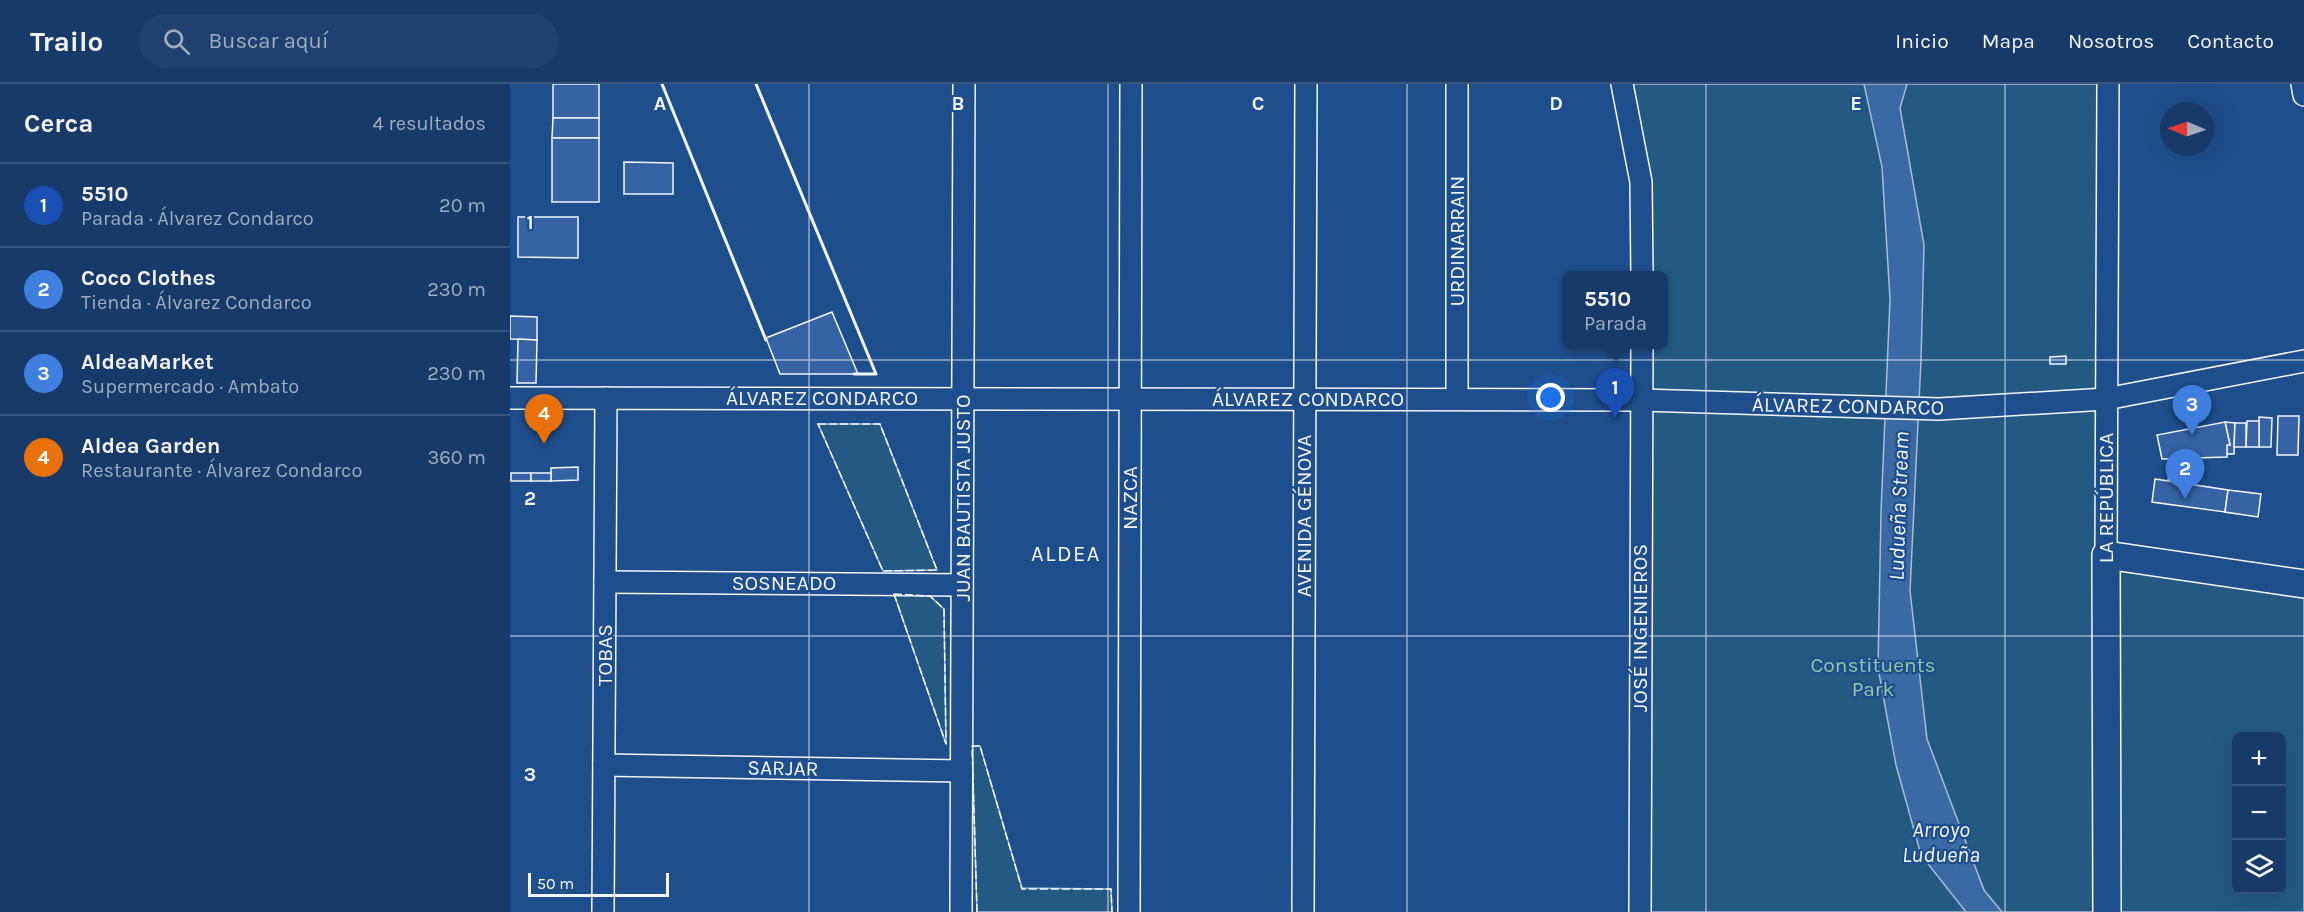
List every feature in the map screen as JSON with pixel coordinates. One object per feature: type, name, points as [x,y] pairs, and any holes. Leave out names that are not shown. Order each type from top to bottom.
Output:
[{"type":"main road","points":[[2106,555],[2304,584]]},
{"type":"main road","name":"LA REPÚBLICA","points":[[2106,555],[2107,912]]},
{"type":"street","name":"JUAN BAUTISTA JUSTO","points":[[961,912],[964,84]]},
{"type":"street","name":"NAZCA","points":[[1130,912],[1131,84]]},
{"type":"street","name":"AVENIDA GÉNOVA","points":[[1303,912],[1306,84]]},
{"type":"street","name":"URDINARRAIN","points":[[1456,399],[1457,84]]},
{"type":"street","points":[[1622,84],[1641,183],[1642,271]]},
{"type":"street","name":"LA REPÚBLICA","points":[[2106,555],[2108,84]]},
{"type":"street","points":[[2302,84],[2304,95]]},
{"type":"street","name":"JOSÉ INGENIEROS","points":[[1640,912],[1642,349]]},
{"type":"street","name":"ÁLVAREZ CONDARCO","points":[[510,398],[1641,400],[1939,409],[2106,399],[2304,360]]},
{"type":"street","name":"TOBAS","points":[[603,912],[606,398]]},
{"type":"street","name":"SOSNEADO","points":[[605,582],[962,585]]},
{"type":"street","name":"SARJAR","points":[[604,765],[961,771]]},
{"type":"green space","name":"Constituents Park","points":[[1622,84],[2108,84],[2106,554],[2304,584],[2304,912],[1640,912],[1642,349],[1668,349],[1668,271],[1642,271]]},
{"type":"green space","points":[[818,424],[880,424],[937,570],[883,571]]},
{"type":"green space","points":[[894,594],[930,596],[944,609],[946,744]]},
{"type":"green space","points":[[972,746],[980,746],[1022,888],[1111,889],[1112,912],[977,912]]},
{"type":"water","name":"Arroyo Ludueña","points":[[1864,84],[1907,84],[1900,108],[1924,245],[1910,591],[1927,739],[1984,890],[2002,912],[1966,912],[1921,855],[1896,765],[1878,668],[1881,512],[1890,299],[1882,167]]},
{"type":"building","points":[[553,84],[599,84],[599,118],[553,118]]},
{"type":"building","points":[[553,118],[599,118],[599,138],[552,138]]},
{"type":"building","points":[[552,138],[599,138],[599,202],[552,202]]},
{"type":"building","points":[[624,162],[673,163],[673,194],[624,194]]},
{"type":"building","points":[[518,217],[578,217],[578,258],[518,257]]},
{"type":"building","points":[[832,312],[858,374],[780,374],[766,338]]},
{"type":"building","points":[[510,316],[537,317],[537,340],[510,339]]},
{"type":"building","points":[[518,339],[537,340],[536,383],[517,383]]},
{"type":"building","points":[[2066,356],[2066,364],[2050,364],[2050,357]]},
{"type":"building","points":[[2278,416],[2299,416],[2298,455],[2277,455]]},
{"type":"building","points":[[2259,417],[2272,418],[2271,447],[2259,447]]},
{"type":"building","points":[[2247,421],[2259,421],[2259,447],[2246,447]]},
{"type":"building","points":[[2225,422],[2235,423],[2234,454],[2227,454],[2227,445],[2230,445]]},
{"type":"building","points":[[2225,422],[2230,445],[2227,445],[2227,457],[2162,459],[2157,435]]},
{"type":"building","points":[[2235,423],[2246,423],[2246,447],[2234,447]]},
{"type":"building","points":[[2171,458],[2200,458],[2196,485],[2168,481]]},
{"type":"building","points":[[578,467],[578,480],[551,481],[551,468]]},
{"type":"building","points":[[511,473],[531,473],[531,481],[511,481]]},
{"type":"building","points":[[531,473],[551,473],[551,481],[531,481]]},
{"type":"building","points":[[2155,479],[2228,490],[2225,512],[2152,502]]},
{"type":"building","points":[[2228,490],[2261,494],[2258,517],[2225,512]]},
{"type":"fence","points":[[818,424],[880,424],[937,570],[883,571],[818,424]]},
{"type":"fence","points":[[894,594],[930,596],[944,609],[946,744],[894,594]]},
{"type":"fence","points":[[977,912],[972,746],[980,746],[1022,889],[1111,889],[1112,912]]},
{"type":"wall","points":[[662,84],[766,340]]},
{"type":"wall","points":[[756,84],[876,374],[854,374]]},
{"type":"place","name":"5510","points":[[1615,418]]},
{"type":"place","name":"AldeaMarket","points":[[2192,435]]},
{"type":"place","name":"Aldea Garden","points":[[544,444]]},
{"type":"place","name":"Coco Clothes","points":[[2185,499]]},
{"type":"district","name":"ALDEA","points":[[1066,554]]},
{"type":"water label","name":"Ludueña Stream","points":[[1899,506]]}]
